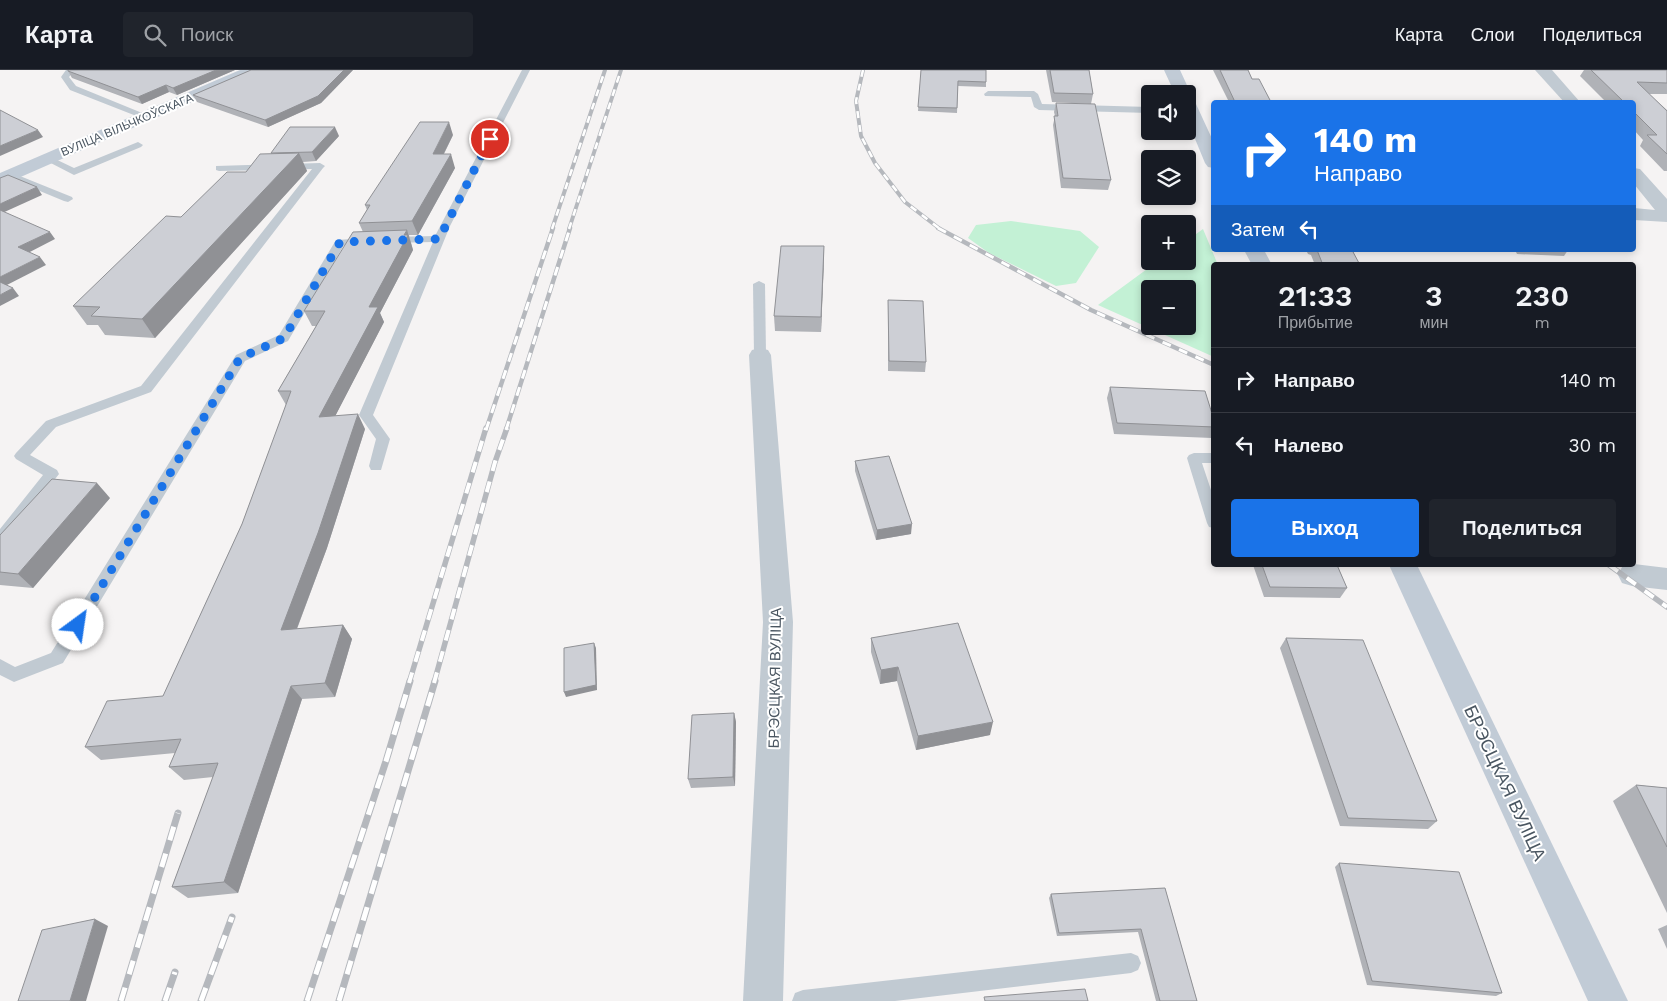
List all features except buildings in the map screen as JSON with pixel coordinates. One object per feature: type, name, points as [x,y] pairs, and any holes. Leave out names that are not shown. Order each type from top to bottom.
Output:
[{"type":"main road","name":"ВУЛІЦА ВІЛЬЧКОЎСКАГА","points":[[5,178],[253,70]]},
{"type":"main road","points":[[1172,70],[1179,85]]},
{"type":"main road","points":[[1196,126],[1211,157]]},
{"type":"main road","name":"БРЭСЦКАЯ ВУЛІЦА","points":[[1404,567],[1608,1001]]},
{"type":"street","points":[[1543,70],[1570,100]]},
{"type":"street","points":[[1636,175],[1667,210]]},
{"type":"street","points":[[1636,214],[1667,216]]},
{"type":"street","name":"БРЭСЦКАЯ ВУЛІЦА","points":[[760,355],[778,622],[763,1001]]},
{"type":"street","points":[[1632,575],[1667,579]]},
{"type":"lane","points":[[71,70],[65,77],[73,88],[147,117]]},
{"type":"lane","points":[[376,466],[383,439],[366,415],[439,239],[526,70]]},
{"type":"lane","points":[[988,94],[1034,94],[1039,107],[1057,109],[1141,110]]},
{"type":"lane","points":[[48,159],[74,172],[138,145]]},
{"type":"lane","points":[[0,540],[52,474],[20,456],[51,424],[146,389],[320,166],[219,168]]},
{"type":"lane","points":[[5,178],[68,199]]},
{"type":"lane","points":[[0,666],[14,675],[57,658],[240,358],[284,338],[340,242],[439,239]]},
{"type":"lane","points":[[759,284],[760,355]]},
{"type":"lane","points":[[1211,458],[1194,458],[1211,513]]},
{"type":"lane","points":[[803,1001],[1131,963]]},
{"type":"green space","points":[[1011,221],[1080,231],[1099,247],[1076,283],[1056,286],[989,253],[968,238],[976,225]]},
{"type":"green space","points":[[1203,229],[1217,262],[1211,262],[1211,356],[1165,335],[1196,335],[1196,280],[1141,280],[1141,324],[1098,305],[1146,270],[1196,270],[1196,234]]},
{"type":"railway","points":[[552,229],[605,70]]},
{"type":"railway","points":[[569,229],[621,70]]},
{"type":"railway","points":[[863,70],[856,101],[861,136],[875,163],[905,202],[940,229]]},
{"type":"railway","points":[[486,430],[553,228]]},
{"type":"railway","points":[[506,430],[570,228]]},
{"type":"railway","points":[[938,228],[1091,310],[1211,364]]},
{"type":"railway","points":[[409,683],[486,428]]},
{"type":"railway","points":[[434,683],[495,462],[507,428]]},
{"type":"railway","points":[[1612,567],[1667,607]]},
{"type":"railway","points":[[307,1001],[386,761],[410,681]]},
{"type":"railway","points":[[339,1001],[435,681]]},
{"type":"railway","points":[[121,1001],[178,813]]},
{"type":"railway","points":[[201,1001],[232,917]]},
{"type":"railway","points":[[165,1001],[175,972]]},
{"type":"route","points":[[78,625],[240,358],[284,338],[340,242],[439,239],[490,139]]}]
